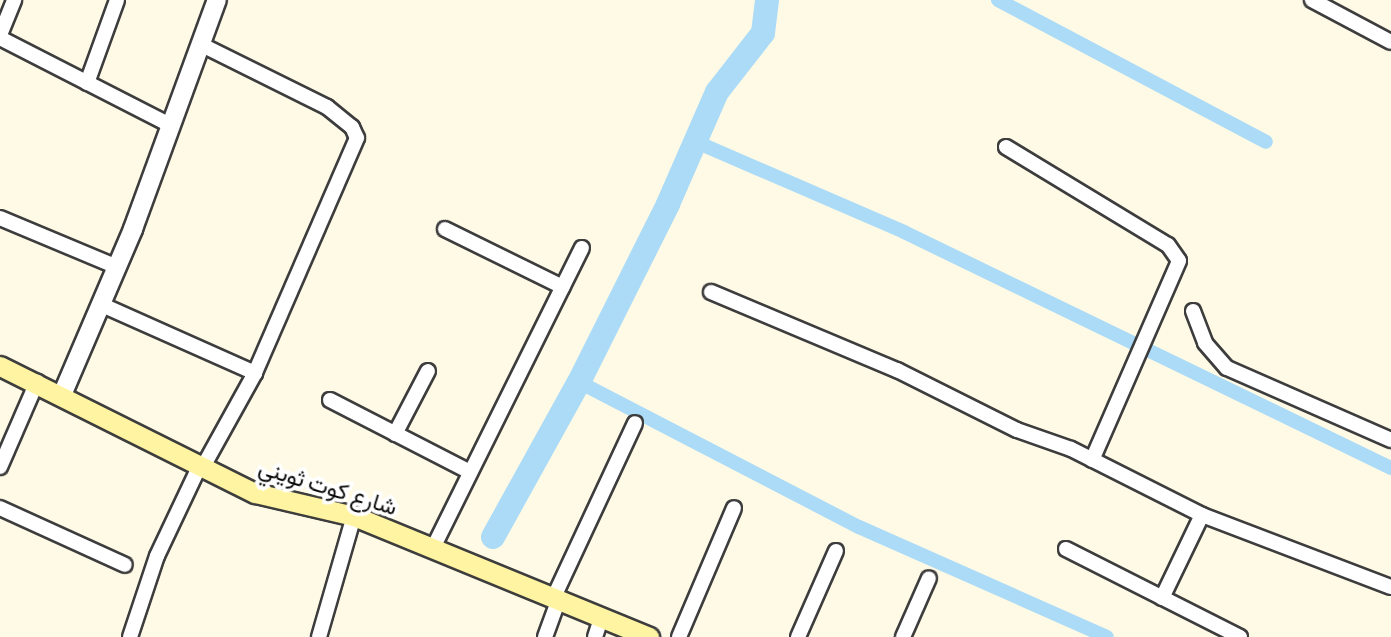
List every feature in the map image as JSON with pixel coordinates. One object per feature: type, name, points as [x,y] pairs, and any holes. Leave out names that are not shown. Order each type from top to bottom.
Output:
[{"type":"main road","name":"شارع كوت ثويني","points":[[0,366],[37,382],[255,493],[354,516],[556,600],[598,627],[649,637]]},
{"type":"street","points":[[14,0],[0,37],[170,125]]},
{"type":"street","points":[[87,83],[117,0]]},
{"type":"street","points":[[62,395],[117,267],[217,0]]},
{"type":"street","points":[[1319,2],[1391,42]]},
{"type":"street","points":[[130,637],[157,556],[201,466],[255,373],[357,138],[352,127],[327,107],[200,44]]},
{"type":"street","points":[[1006,147],[1168,245],[1179,261],[1092,460]]},
{"type":"street","points":[[0,218],[117,267]]},
{"type":"street","points":[[445,229],[563,287]]},
{"type":"street","points":[[433,548],[582,248]]},
{"type":"street","points":[[711,292],[897,370],[1017,430],[1092,460],[1202,515],[1391,587]]},
{"type":"street","points":[[100,304],[255,373]]},
{"type":"street","points":[[1193,311],[1209,350],[1227,368],[1391,440]]},
{"type":"street","points":[[395,434],[428,371]]},
{"type":"street","points":[[0,467],[37,382]]},
{"type":"street","points":[[330,400],[470,472]]},
{"type":"street","points":[[545,637],[556,600],[635,422]]},
{"type":"street","points":[[0,508],[125,565]]},
{"type":"street","points":[[679,637],[734,508]]},
{"type":"street","points":[[1162,598],[1202,515]]},
{"type":"street","points":[[319,637],[354,516]]},
{"type":"street","points":[[1066,549],[1240,637]]},
{"type":"street","points":[[799,637],[836,551]]},
{"type":"street","points":[[903,637],[929,578]]},
{"type":"waterway","points":[[493,537],[579,382],[668,204],[717,92],[763,33],[767,0]]},
{"type":"waterway","points":[[998,0],[1266,142]]},
{"type":"waterway","points":[[694,141],[904,232],[1391,468]]},
{"type":"waterway","points":[[579,382],[859,527],[1107,637]]}]
